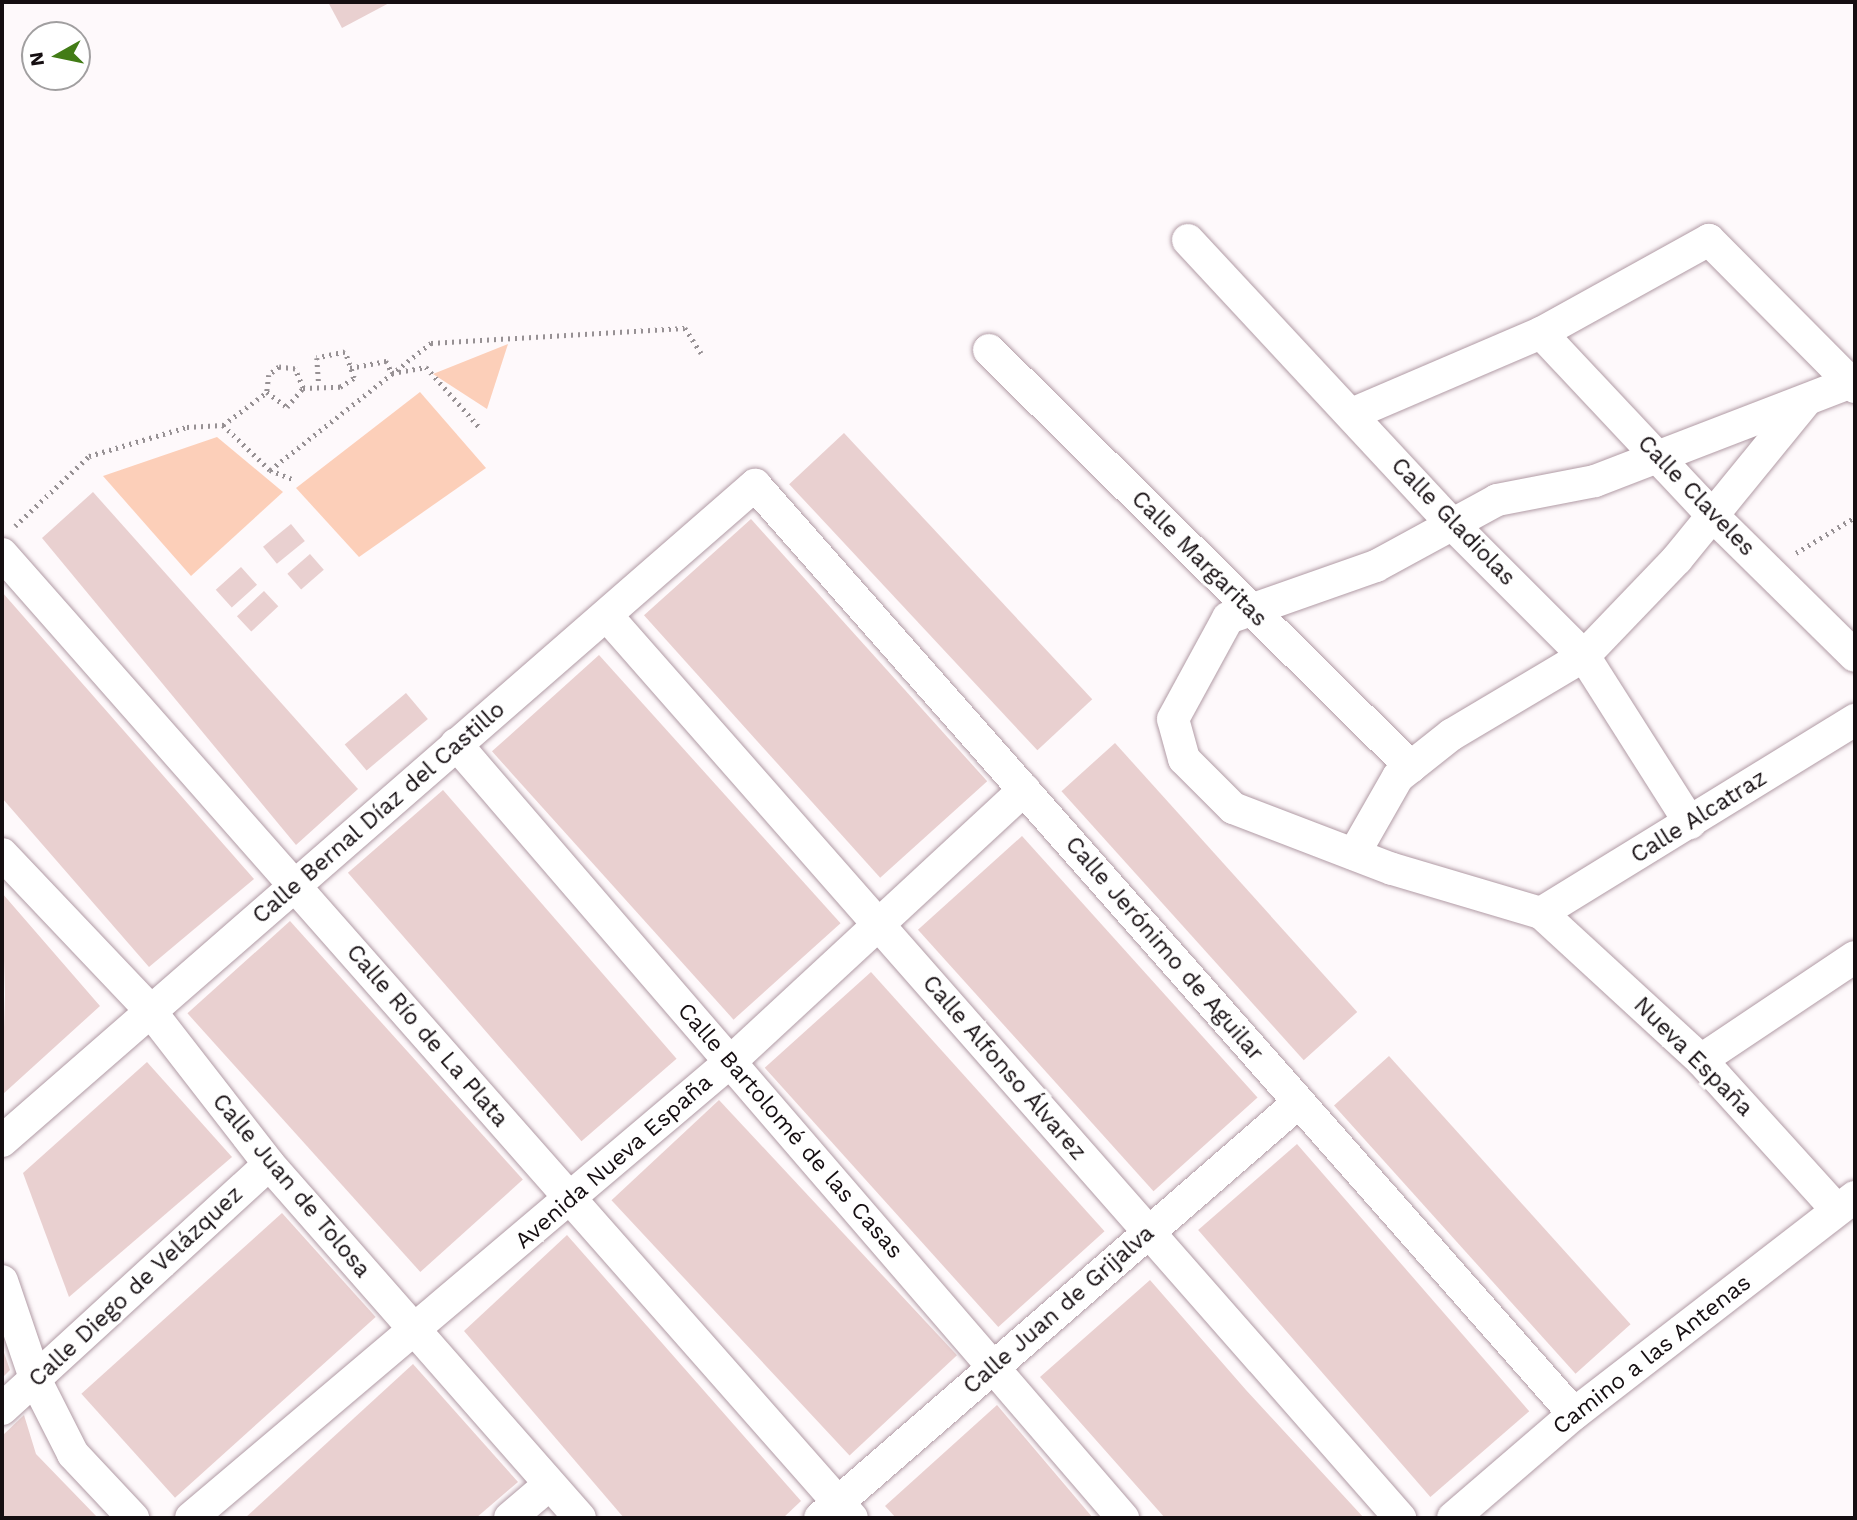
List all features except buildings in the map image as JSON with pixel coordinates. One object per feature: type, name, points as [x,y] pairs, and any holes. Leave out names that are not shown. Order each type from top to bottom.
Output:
[{"type":"street","name":"Calle Gladiolas","points":[[1188,240],[1454,526],[1584,656],[1690,823]]},
{"type":"street","points":[[1352,414],[1541,333],[1709,240],[1853,384],[1807,399],[1658,459],[1595,481],[1497,500],[1454,526],[1376,566],[1228,618],[1173,719],[1184,760],[1233,807],[1354,854],[1541,913]]},
{"type":"street","name":"Calle Claveles","points":[[1541,333],[1713,516],[1855,656]]},
{"type":"street","name":"Calle Margaritas","points":[[989,350],[1411,766]]},
{"type":"street","points":[[1354,854],[1398,777],[1451,735],[1584,656],[1713,516],[1807,399]]},
{"type":"street","name":"Calle Bernal Díaz del Castillo","points":[[2,1141],[148,1008],[296,887],[456,744],[608,617],[755,485]]},
{"type":"street","name":"Calle Jerónimo de Aguilar","points":[[755,485],[1574,1414]]},
{"type":"street","name":"Calle Río de La Plata","points":[[7,542],[296,887],[571,1199],[837,1513]]},
{"type":"street","name":"Calle Alfonso Álvarez","points":[[608,617],[1400,1518]]},
{"type":"street","name":"Calle Alcatraz","points":[[1541,913],[1855,720]]},
{"type":"street","name":"Calle Bartolomé de las Casas","points":[[456,744],[1124,1518]]},
{"type":"street","name":"Avenida Nueva España","points":[[191,1518],[416,1333],[730,1062],[1024,790]]},
{"type":"street","name":"Calle Juan de Tolosa","points":[[2,854],[148,1008],[269,1164],[580,1518]]},
{"type":"street","name":"Nueva España","points":[[1541,913],[1701,1060],[1846,1203]]},
{"type":"street","points":[[1701,1060],[1855,957]]},
{"type":"street","name":"Calle Juan de Grijalva","points":[[837,1513],[993,1367],[1299,1102]]},
{"type":"street","name":"Calle Diego de Velázquez","points":[[2,1409],[36,1381],[269,1164]]},
{"type":"street","name":"Camino a las Antenas","points":[[1453,1518],[1574,1414],[1846,1203]]},
{"type":"street","points":[[2,1281],[36,1381],[73,1454],[133,1518]]},
{"type":"street","points":[[510,1518],[550,1484]]},
{"type":"path","points":[[270,470],[431,343],[609,328],[685,328],[701,353]]},
{"type":"path","points":[[267,392],[287,407],[303,388],[319,385],[340,387],[354,378],[345,352],[317,358],[319,385]]},
{"type":"path","points":[[350,368],[386,361],[392,373]]},
{"type":"path","points":[[7,542],[89,456],[187,427],[223,425],[267,392],[269,375],[279,367],[295,369],[303,388]]},
{"type":"path","points":[[392,373],[426,367],[481,429]]},
{"type":"path","points":[[223,425],[270,470],[292,479]]},
{"type":"path","points":[[1769,570],[1855,517]]},
{"type":"shaded area","points":[[508,344],[487,409],[433,374]]},
{"type":"shaded area","points":[[420,392],[486,468],[359,557],[296,488]]},
{"type":"shaded area","points":[[217,437],[283,492],[191,576],[103,476]]}]
